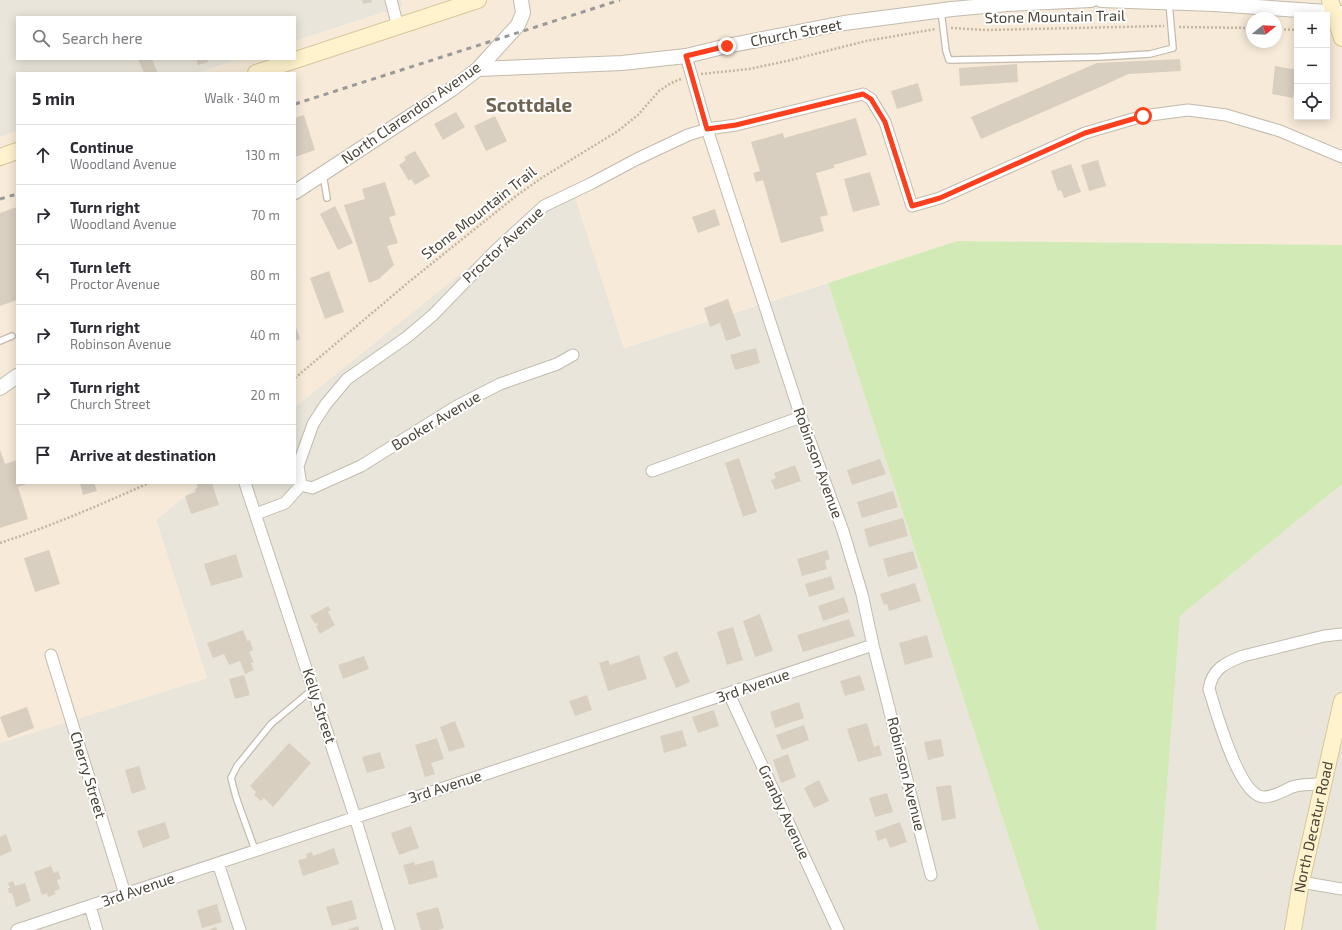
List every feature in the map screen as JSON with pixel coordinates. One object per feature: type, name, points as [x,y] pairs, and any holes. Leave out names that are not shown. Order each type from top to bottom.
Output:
[{"type":"main road","points":[[259,72],[478,0]]},
{"type":"main road","points":[[1336,9],[1342,38]]},
{"type":"main road","points":[[0,157],[16,151]]},
{"type":"main road","name":"North Decatur Road","points":[[1294,930],[1301,882],[1342,701]]},
{"type":"street","points":[[391,0],[398,27]]},
{"type":"street","name":"North Clarendon Avenue","points":[[296,191],[452,89],[478,69],[518,26],[523,13],[521,0]]},
{"type":"street","name":"Church Street","points":[[478,69],[622,63],[686,56],[727,46],[844,23],[940,10],[1007,4],[1091,0]]},
{"type":"street","points":[[1101,0],[1336,9]]},
{"type":"street","name":"Robinson Avenue","points":[[686,56],[707,129],[801,417],[843,531],[862,594],[873,645],[931,875]]},
{"type":"street","name":"Proctor Avenue","points":[[301,485],[298,466],[314,424],[326,404],[347,379],[407,337],[433,315],[496,250],[544,206],[637,159],[688,135],[707,129],[736,125],[863,94],[871,99],[885,122],[912,206],[940,198],[1085,133],[1143,116],[1188,110],[1226,115],[1280,131],[1342,157]]},
{"type":"street","name":"Booker Avenue","points":[[301,485],[312,488],[361,466],[457,406],[500,384],[557,364],[573,355]]},
{"type":"street","points":[[0,388],[16,377]]},
{"type":"street","points":[[652,471],[801,417]]},
{"type":"street","name":"Kelly Street","points":[[245,484],[355,817],[389,930]]},
{"type":"street","points":[[256,514],[285,503],[301,485]]},
{"type":"street","points":[[1323,784],[1305,784],[1293,787],[1274,796],[1263,798],[1249,790],[1234,763],[1209,689],[1210,681],[1215,672],[1233,660],[1243,656],[1324,636],[1342,634]]},
{"type":"street","name":"3rd Avenue","points":[[17,930],[873,645]]},
{"type":"street","name":"Cherry Street","points":[[51,655],[125,894]]},
{"type":"street","name":"Granby Avenue","points":[[729,694],[838,930]]},
{"type":"street","points":[[218,863],[240,930]]},
{"type":"street","points":[[1301,882],[1342,889]]},
{"type":"street","points":[[90,906],[97,930]]},
{"type":"lane","points":[[940,10],[946,51],[949,60],[1100,57],[1150,54],[1173,48],[1169,2]]},
{"type":"lane","points":[[323,174],[327,198]]},
{"type":"lane","points":[[0,341],[12,336]]},
{"type":"lane","points":[[255,850],[236,797],[231,778],[237,766],[271,724],[313,689]]},
{"type":"path","name":"Stone Mountain Trail","points":[[948,28],[986,30],[1162,26]]},
{"type":"path","points":[[1180,27],[1246,28]]},
{"type":"path","points":[[699,74],[749,69],[787,61],[866,40],[937,28]]},
{"type":"path","points":[[1282,29],[1294,30]]},
{"type":"path","name":"Stone Mountain Trail","points":[[296,377],[410,281],[516,196],[543,177],[618,131],[638,115],[659,91],[684,78]]},
{"type":"path","points":[[0,543],[111,501],[147,484]]},
{"type":"shaded area","points":[[0,0],[401,0],[403,6],[296,41],[296,16],[16,16],[16,60],[237,60],[200,72],[16,72],[16,131],[0,137]]},
{"type":"shaded area","points":[[401,0],[1342,0],[1342,245],[957,241],[624,348],[571,185],[296,406],[296,72],[200,72],[237,60],[296,60],[296,41],[403,6]]},
{"type":"shaded area","points":[[16,131],[16,484],[200,484],[156,520],[207,678],[0,743],[0,137]]},
{"type":"shaded area","points":[[571,184],[624,348],[828,283],[1039,930],[0,930],[0,743],[207,678],[156,520],[200,484],[296,484],[296,406]]},
{"type":"shaded area","points":[[1342,484],[1342,930],[1156,930],[1180,616]]},
{"type":"green space","points":[[957,241],[1342,245],[1342,484],[1180,616],[1156,930],[1039,930],[828,283]]},
{"type":"building","points":[[362,0],[371,0],[372,2],[363,4]]},
{"type":"building","points":[[1180,59],[1181,71],[1128,74],[981,139],[971,117],[1097,63]]},
{"type":"building","points":[[138,60],[152,60],[157,72],[144,72]]},
{"type":"building","points":[[196,60],[207,60],[208,62],[198,65]]},
{"type":"building","points":[[1017,64],[1018,82],[960,86],[959,68]]},
{"type":"building","points":[[1275,66],[1294,69],[1293,98],[1272,94]]},
{"type":"building","points":[[918,83],[923,101],[897,109],[891,91]]},
{"type":"building","points":[[456,112],[465,127],[443,140],[434,124]]},
{"type":"building","points":[[304,115],[315,150],[296,157],[296,118]]},
{"type":"building","points":[[495,116],[507,141],[486,151],[474,126]]},
{"type":"building","points":[[856,118],[867,155],[834,165],[834,168],[816,173],[828,215],[820,217],[824,231],[781,243],[763,180],[756,182],[753,173],[760,171],[751,142],[783,133],[784,138]]},
{"type":"building","points":[[415,151],[430,176],[415,185],[411,179],[409,181],[399,165],[406,160],[404,157]]},
{"type":"building","points":[[1098,160],[1106,186],[1089,191],[1081,165]]},
{"type":"building","points":[[1071,164],[1081,192],[1064,198],[1061,190],[1058,191],[1051,171]]},
{"type":"building","points":[[870,172],[880,205],[853,212],[844,179]]},
{"type":"building","points":[[385,182],[396,215],[389,217],[398,243],[387,246],[394,265],[379,279],[369,283],[344,205],[365,199],[362,189]]},
{"type":"building","points":[[335,206],[353,243],[338,250],[320,214]]},
{"type":"building","points":[[16,207],[16,300],[0,306],[0,213]]},
{"type":"building","points":[[715,209],[720,225],[698,233],[692,217]]},
{"type":"building","points":[[329,271],[344,312],[325,319],[310,278]]},
{"type":"building","points":[[728,299],[741,336],[726,341],[720,323],[710,327],[704,308]]},
{"type":"building","points":[[296,327],[300,339],[296,341]]},
{"type":"building","points":[[756,348],[760,363],[735,370],[730,355]]},
{"type":"building","points":[[0,450],[5,464],[16,460],[16,484],[27,484],[18,487],[28,519],[0,528]]},
{"type":"building","points":[[739,458],[757,512],[743,517],[725,463]]},
{"type":"building","points":[[880,459],[886,474],[852,485],[847,470]]},
{"type":"building","points":[[795,465],[801,481],[775,490],[771,480],[776,478],[774,473]]},
{"type":"building","points":[[80,484],[94,484],[97,491],[83,495]]},
{"type":"building","points":[[196,484],[212,484],[219,505],[191,514],[185,496],[196,492],[195,489],[198,488]]},
{"type":"building","points":[[893,491],[898,507],[862,518],[857,502]]},
{"type":"building","points":[[903,518],[908,536],[869,547],[864,529]]},
{"type":"building","points":[[49,550],[60,584],[35,592],[24,558]]},
{"type":"building","points":[[827,550],[830,559],[825,561],[827,569],[802,576],[797,559]]},
{"type":"building","points":[[913,551],[918,568],[888,577],[883,559]]},
{"type":"building","points":[[236,554],[243,577],[211,586],[204,564]]},
{"type":"building","points":[[831,576],[835,589],[809,597],[805,584]]},
{"type":"building","points":[[915,583],[921,601],[889,611],[887,604],[884,605],[880,594]]},
{"type":"building","points":[[844,597],[849,612],[823,621],[818,606]]},
{"type":"building","points":[[328,606],[331,610],[328,612],[335,625],[320,634],[316,626],[318,625],[317,622],[315,624],[310,616]]},
{"type":"building","points":[[760,614],[773,651],[755,657],[743,621]]},
{"type":"building","points":[[849,619],[855,636],[803,652],[797,635]]},
{"type":"building","points":[[733,627],[743,660],[727,665],[717,632]]},
{"type":"building","points":[[243,630],[247,641],[250,640],[253,650],[249,652],[254,662],[251,663],[254,670],[245,674],[240,661],[229,665],[224,654],[213,658],[207,643]]},
{"type":"building","points":[[927,635],[933,657],[905,665],[899,643]]},
{"type":"building","points":[[677,651],[690,682],[676,688],[663,657]]},
{"type":"building","points":[[639,655],[647,679],[608,691],[599,663],[608,660],[610,665]]},
{"type":"building","points":[[364,656],[369,669],[343,679],[338,665]]},
{"type":"building","points":[[244,675],[250,695],[235,699],[229,679]]},
{"type":"building","points":[[860,675],[865,690],[845,696],[840,681]]},
{"type":"building","points":[[587,695],[592,710],[575,716],[569,701]]},
{"type":"building","points":[[799,702],[804,718],[775,728],[770,712]]},
{"type":"building","points":[[27,707],[34,728],[8,738],[0,717]]},
{"type":"building","points":[[714,710],[719,726],[698,733],[692,717]]},
{"type":"building","points":[[455,721],[465,747],[449,752],[440,727]]},
{"type":"building","points":[[867,723],[874,747],[879,745],[882,755],[858,762],[847,729]]},
{"type":"building","points":[[804,725],[809,740],[782,750],[776,735]]},
{"type":"building","points":[[682,730],[687,746],[664,753],[660,736]]},
{"type":"building","points":[[437,738],[444,759],[431,763],[435,774],[425,777],[415,745]]},
{"type":"building","points":[[941,739],[944,756],[928,760],[924,742]]},
{"type":"building","points":[[289,743],[311,763],[273,807],[264,798],[261,801],[254,795],[256,792],[250,786]]},
{"type":"building","points":[[380,752],[385,768],[367,773],[362,757]]},
{"type":"building","points":[[788,754],[796,777],[781,783],[773,760]]},
{"type":"building","points":[[139,766],[146,789],[132,794],[125,770]]},
{"type":"building","points":[[819,780],[829,801],[814,808],[804,788]]},
{"type":"building","points":[[951,785],[956,818],[942,821],[936,787]]},
{"type":"building","points":[[887,793],[893,812],[875,817],[869,798]]},
{"type":"building","points":[[165,822],[170,838],[143,848],[137,831]]},
{"type":"building","points":[[900,822],[907,842],[890,848],[886,838],[878,841],[875,831]]},
{"type":"building","points":[[411,826],[419,848],[399,855],[391,833]]},
{"type":"building","points":[[6,834],[12,851],[0,856],[0,837]]},
{"type":"building","points":[[334,848],[339,864],[303,876],[298,860],[307,858],[306,854],[312,852],[313,856]]},
{"type":"building","points":[[433,860],[438,877],[409,885],[403,865],[414,862],[415,865]]},
{"type":"building","points":[[51,866],[54,873],[58,871],[61,879],[57,880],[60,889],[54,891],[56,894],[48,897],[47,893],[42,895],[34,872]]},
{"type":"building","points":[[13,881],[15,886],[25,883],[31,901],[16,907],[12,893],[9,893],[8,888],[10,888],[8,883]]},
{"type":"building","points":[[352,900],[357,919],[332,926],[326,907]]},
{"type":"building","points":[[217,904],[222,922],[202,928],[197,910]]},
{"type":"building","points":[[438,907],[444,928],[437,930],[421,930],[416,913]]},
{"type":"building","points":[[358,926],[359,930],[347,930]]},
{"type":"building","points":[[216,927],[217,930],[208,930]]},
{"type":"railway","points":[[296,104],[620,0]]},
{"type":"railway","points":[[0,199],[16,194]]},
{"type":"district","name":"Scottdale","points":[[529,105]]},
{"type":"route","points":[[727,46],[686,56],[707,129],[736,125],[863,94],[871,99],[885,122],[912,206],[940,198],[1085,133],[1143,116]]}]
